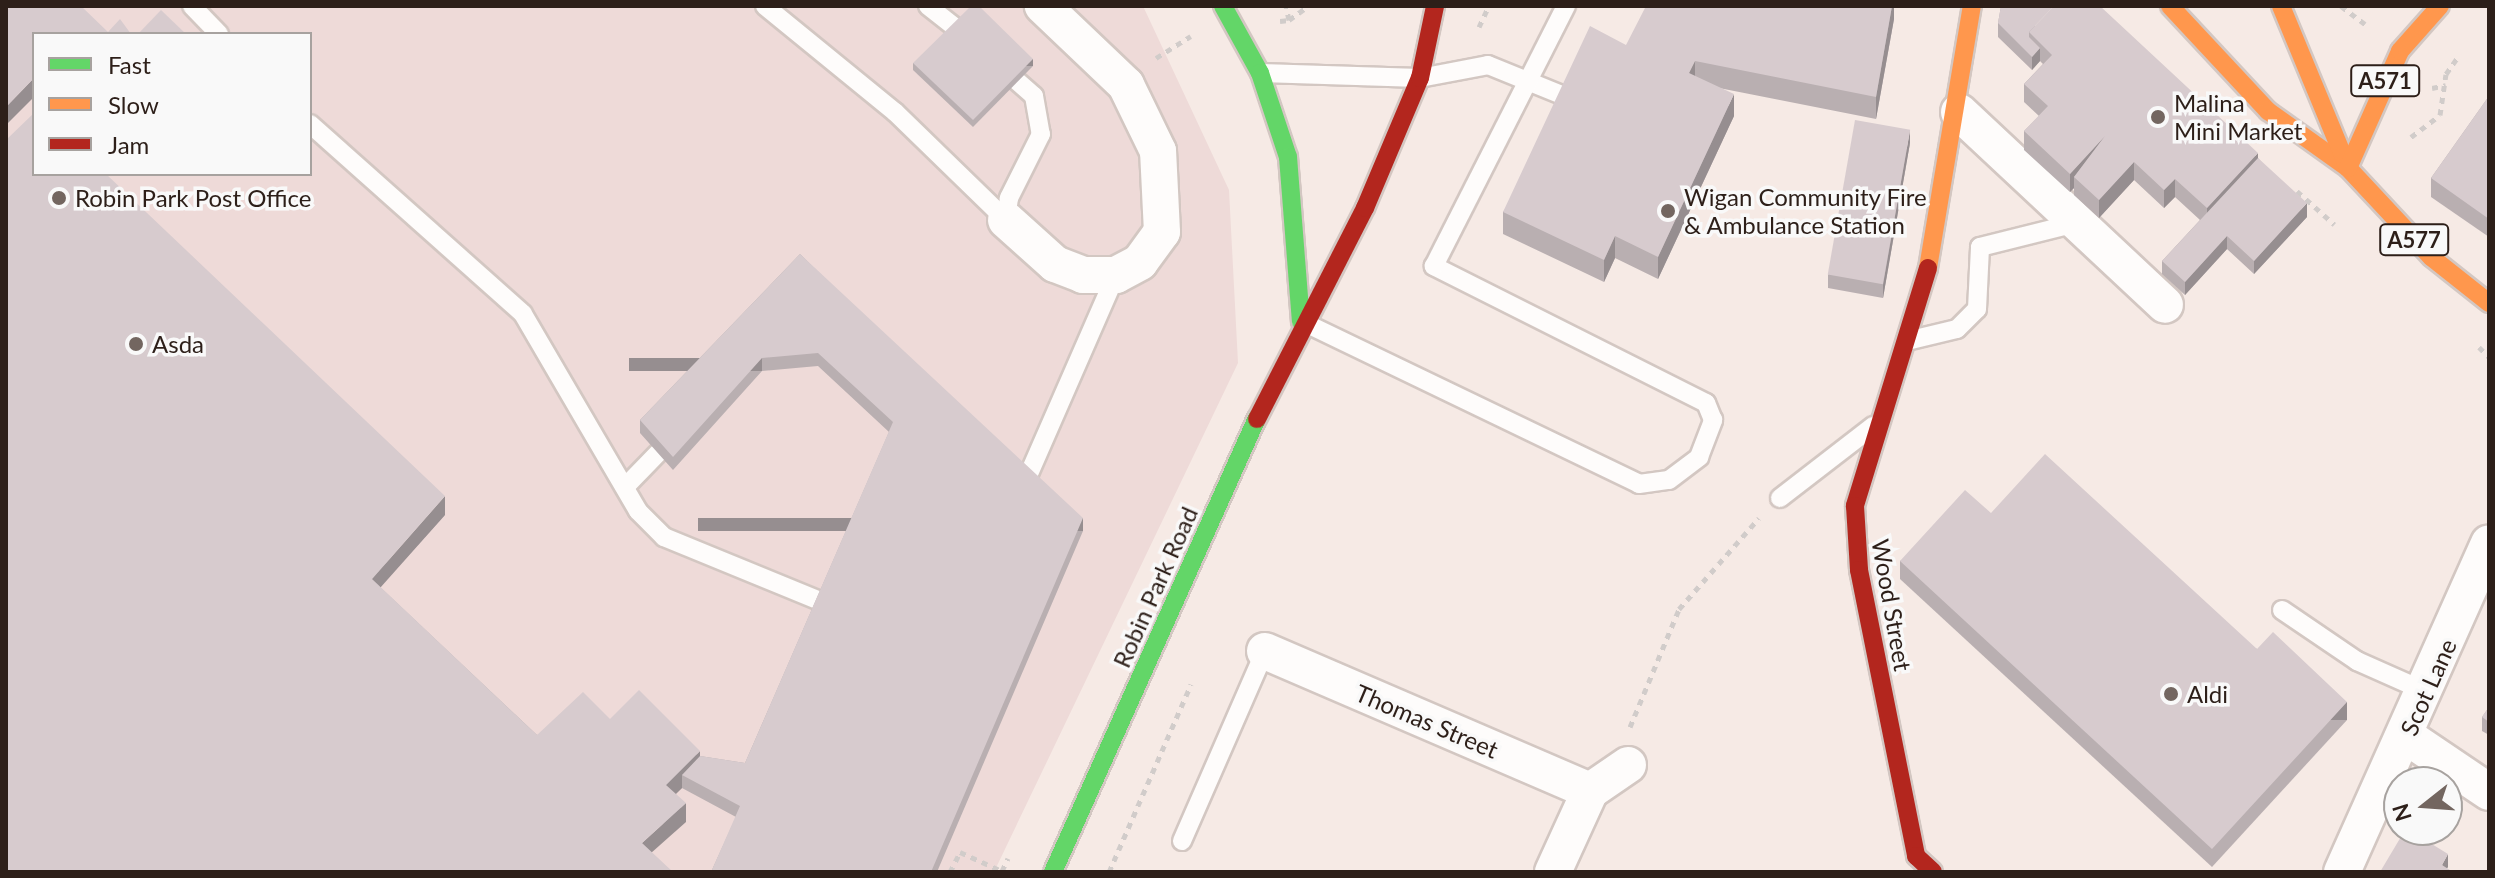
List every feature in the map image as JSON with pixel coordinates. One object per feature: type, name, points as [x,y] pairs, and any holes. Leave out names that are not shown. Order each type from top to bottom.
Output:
[{"type":"main road","name":"Robin Park Road","points":[[1223,6],[1260,73],[1288,157],[1301,321]]},
{"type":"main road","name":"Robin Park Road","points":[[1053,872],[1301,321],[1365,208],[1420,78],[1435,6]]},
{"type":"main road","name":"Wood Street","points":[[1933,872],[1916,856],[1854,540],[1855,506],[1878,422],[1923,300],[1959,112],[1972,6]]},
{"type":"main road","name":"A577","points":[[2170,6],[2268,111],[2348,168],[2431,257],[2489,303]]},
{"type":"main road","name":"A577","points":[[2281,6],[2348,168]]},
{"type":"main road","name":"A571","points":[[2348,168],[2400,51],[2440,6]]},
{"type":"street","points":[[1006,220],[1055,264],[1083,275],[1116,275],[1140,262],[1162,232],[1158,151],[1126,85],[1043,6]]},
{"type":"street","points":[[1959,112],[2165,305]]},
{"type":"street","name":"Scot Lane","points":[[2342,872],[2427,692],[2489,543]]},
{"type":"street","name":"Thomas Street","points":[[1265,651],[1590,791]]},
{"type":"street","points":[[2406,736],[2489,792]]},
{"type":"street","points":[[1553,872],[1590,791],[1628,765]]},
{"type":"lane","points":[[192,6],[217,32]]},
{"type":"lane","points":[[765,6],[895,112],[1006,220]]},
{"type":"lane","points":[[928,6],[1034,96],[1041,134],[1009,198],[1006,220]]},
{"type":"lane","points":[[1301,321],[1639,484],[1669,480],[1699,457],[1713,420],[1706,403],[1434,266],[1566,6]]},
{"type":"lane","points":[[1260,73],[1420,78],[1488,65],[1567,97]]},
{"type":"lane","points":[[312,126],[523,314],[626,486],[664,537],[852,621]]},
{"type":"lane","points":[[1908,340],[1957,329],[1977,309],[1980,247],[2076,223]]},
{"type":"lane","points":[[1010,518],[1116,275]]},
{"type":"lane","points":[[1780,498],[1878,422]]},
{"type":"lane","points":[[626,486],[658,453]]},
{"type":"lane","points":[[2282,610],[2357,661],[2427,692]]},
{"type":"lane","points":[[1182,841],[1265,651]]},
{"type":"path","points":[[1289,20],[1308,6]]},
{"type":"path","points":[[2341,6],[2373,30]]},
{"type":"path","points":[[1628,765],[1630,716],[1679,609],[1780,498]]},
{"type":"path","points":[[950,872],[960,852],[1002,871]]},
{"type":"shaded area","points":[[6,6],[1143,6],[1229,190],[1238,363],[994,872],[6,872]]},
{"type":"building","points":[[6,6],[81,6],[108,32],[32,32],[32,80],[6,107]]},
{"type":"building","points":[[971,6],[979,6],[1033,59],[973,120],[913,63]]},
{"type":"building","points":[[1646,6],[1892,6],[1876,97],[1695,61],[1689,73],[1734,94],[1658,257],[1615,236],[1604,260],[1503,212],[1590,26],[1626,45]]},
{"type":"building","points":[[2001,6],[2054,6],[2029,32],[2029,37],[2040,48],[2032,57],[1998,23]]},
{"type":"building","points":[[2054,6],[2100,6],[2258,153],[2207,208],[2175,179],[2164,190],[2134,162],[2099,200],[2074,177],[2105,136],[2070,174],[2024,131],[2048,106],[2024,84],[2052,55],[2029,32]]},
{"type":"building","points":[[161,10],[184,32],[140,32]]},
{"type":"building","points":[[120,19],[130,32],[108,32]]},
{"type":"building","points":[[2489,96],[2489,219],[2431,178]]},
{"type":"building","name":"Asda","points":[[32,115],[32,176],[108,176],[445,496],[372,579],[537,735],[583,692],[610,719],[639,690],[700,751],[666,785],[686,803],[642,843],[673,872],[6,872],[6,140]]},
{"type":"building","points":[[1855,120],[1910,130],[1883,284],[1828,275]]},
{"type":"building","points":[[2258,158],[2307,203],[2254,261],[2227,236],[2185,282],[2162,261]]},
{"type":"building","points":[[800,254],[1083,518],[931,872],[711,872],[740,806],[682,775],[700,756],[745,763],[893,422],[818,353],[762,358],[673,457],[640,420]]},
{"type":"building","name":"Aldi","points":[[2045,454],[2257,649],[2273,632],[2347,702],[2212,849],[1900,561],[1965,490],[1991,513]]},
{"type":"building","points":[[2489,707],[2489,722],[2482,717]]},
{"type":"building","points":[[2395,846],[2435,846],[2448,854],[2442,865],[2453,872],[2380,872]]},
{"type":"traffic: fast","points":[[1223,6],[1260,73],[1288,157],[1301,321]]},
{"type":"traffic: fast","points":[[1053,872],[1257,419]]},
{"type":"traffic: slow","points":[[1928,268],[1972,6]]},
{"type":"traffic: slow","points":[[2170,6],[2268,111],[2348,168],[2431,257],[2489,303]]},
{"type":"traffic: slow","points":[[2281,6],[2348,168]]},
{"type":"traffic: slow","points":[[2348,168],[2400,51],[2440,6]]},
{"type":"traffic: jam","points":[[1257,419],[1365,208],[1420,78],[1435,6]]},
{"type":"traffic: jam","points":[[1928,268],[1855,506],[1859,570],[1916,856],[1933,872]]},
{"type":"place","name":"Malina Mini Market","points":[[2158,117]]},
{"type":"place","name":"Robin Park Post Office","points":[[59,198]]},
{"type":"place","name":"Wigan Community Fire & Ambulance Station","points":[[1668,211]]},
{"type":"place","name":"Asda","points":[[136,344]]},
{"type":"place","name":"Aldi","points":[[2171,694]]}]
